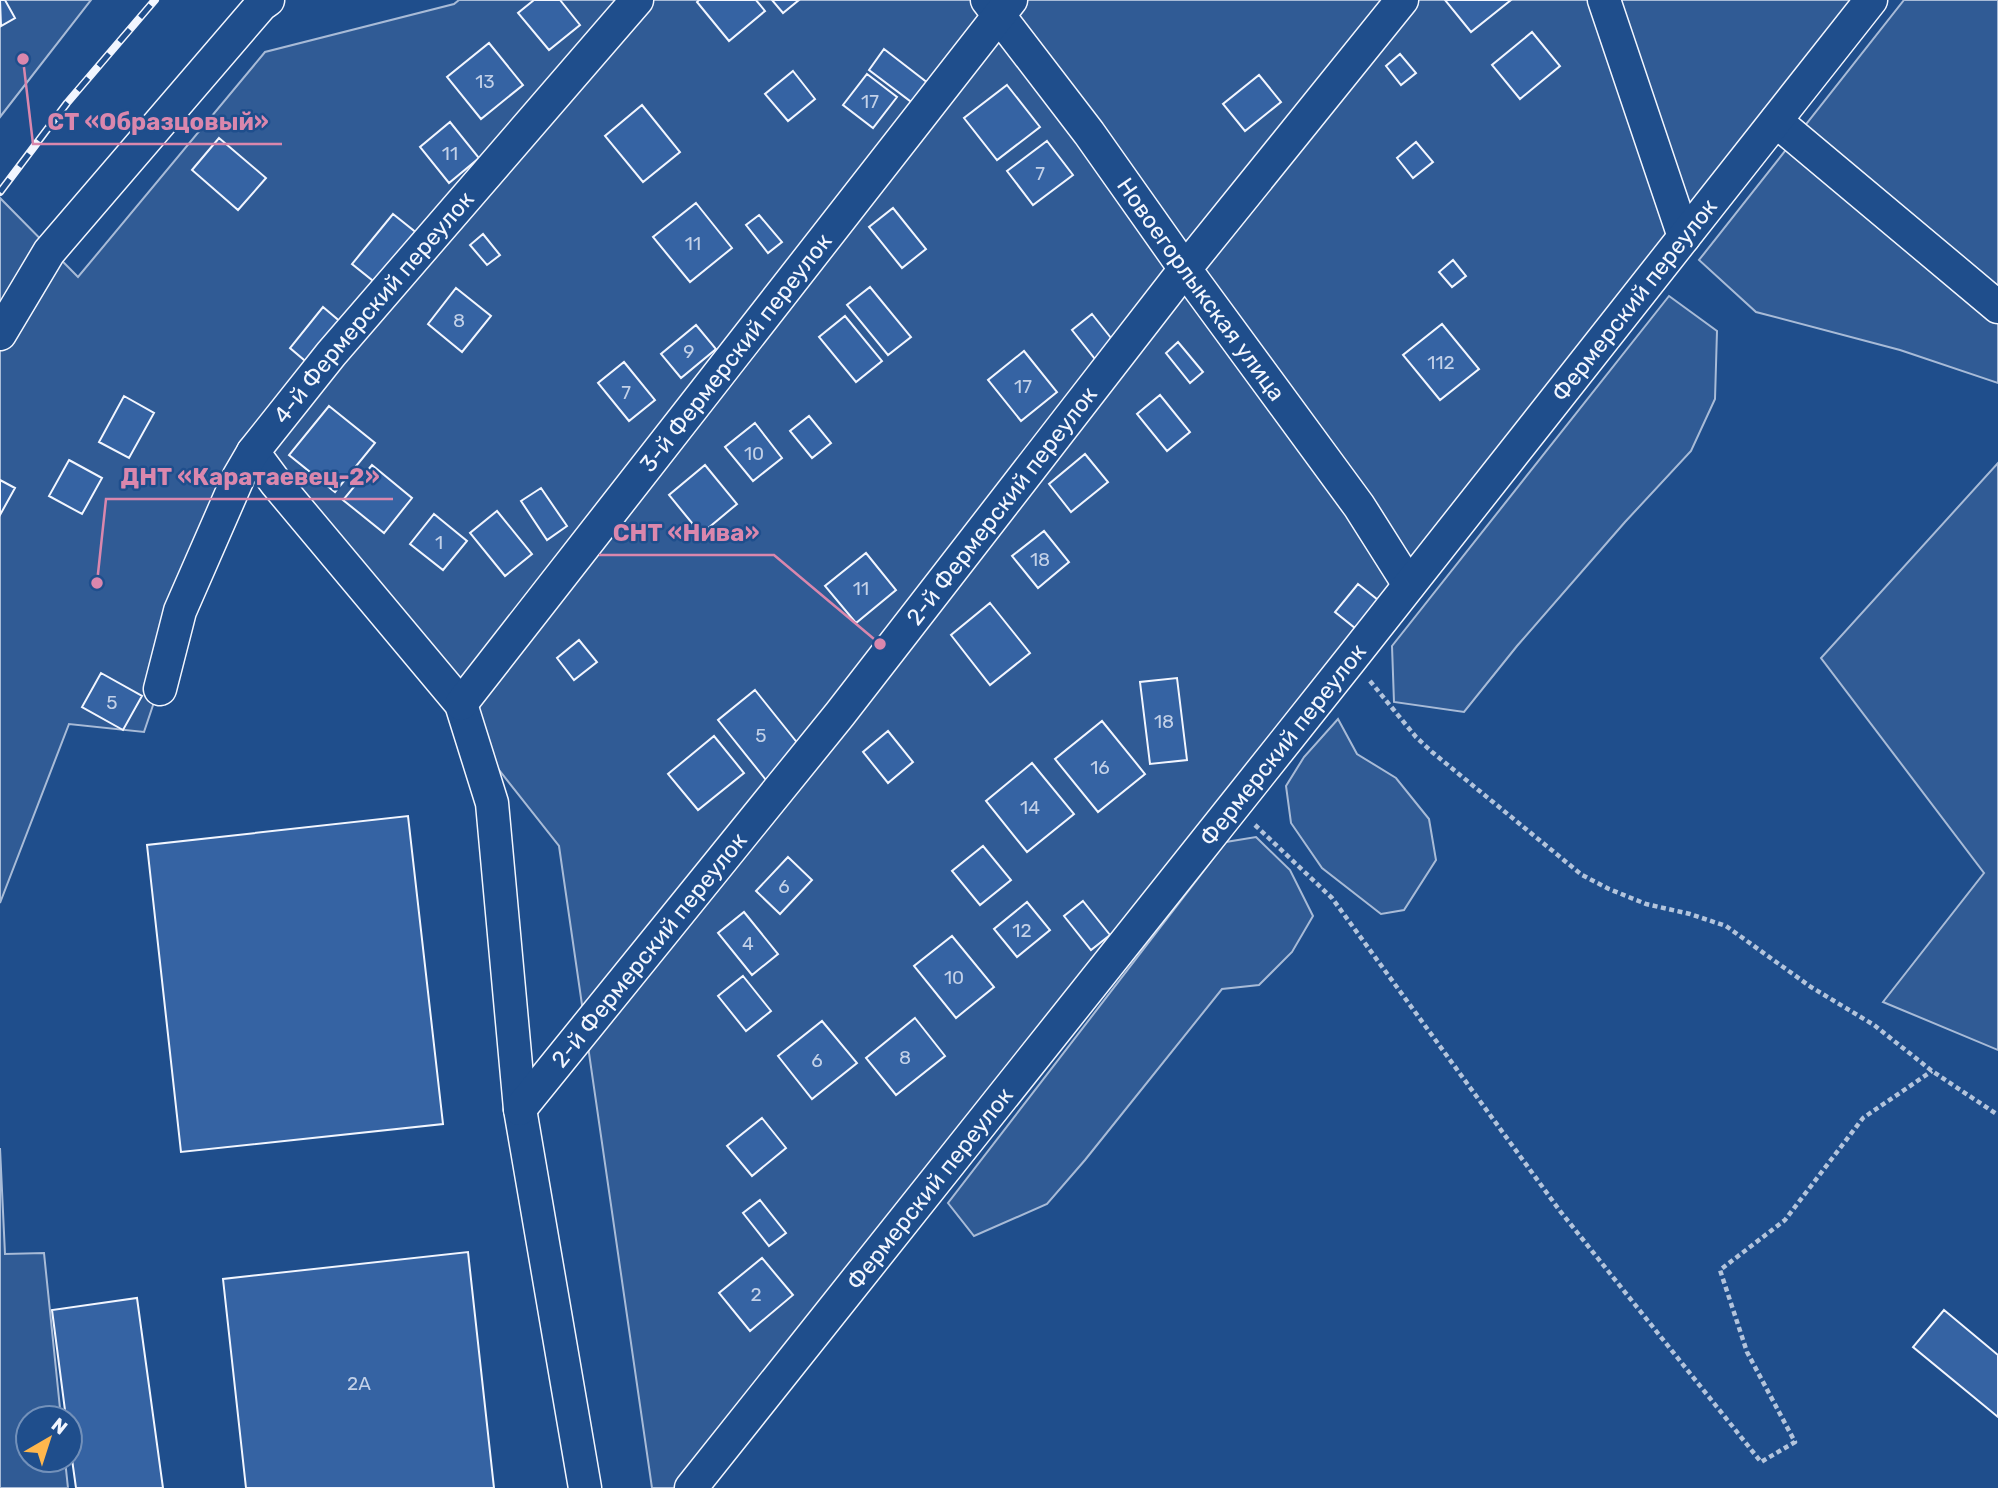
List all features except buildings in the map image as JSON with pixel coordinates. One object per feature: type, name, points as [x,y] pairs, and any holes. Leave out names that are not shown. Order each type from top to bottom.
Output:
[{"type":"street","points":[[0,334],[49,252],[268,0]]},
{"type":"street","name":"4-й Фермерский переулок","points":[[160,689],[180,611],[239,475],[253,452],[331,354],[637,0]]},
{"type":"street","name":"2-й Фермерский переулок","points":[[520,1109],[840,714],[1185,269],[1402,0]]},
{"type":"street","points":[[1604,0],[1684,237]]},
{"type":"street","name":"Фермерский переулок","points":[[691,1488],[1871,0]]},
{"type":"street","name":"Новоегорлыкская улица","points":[[999,5],[1185,269],[1359,506],[1409,585]]},
{"type":"street","name":"3-й Фермерский переулок","points":[[461,704],[999,5]]},
{"type":"street","points":[[1776,121],[1998,307]]},
{"type":"street","points":[[253,452],[461,704],[492,803],[520,1109],[585,1488]]},
{"type":"path","points":[[1351,659],[1408,728],[1432,752],[1582,875],[1609,890],[1646,904],[1726,926],[1811,988],[1874,1026],[1932,1071],[1998,1115]]},
{"type":"path","points":[[1234,805],[1332,898],[1560,1211],[1761,1462],[1796,1442],[1747,1352],[1720,1270],[1785,1220],[1863,1118],[1932,1071]]},
{"type":"shaded area","points":[[0,0],[91,0],[0,117]]},
{"type":"shaded area","points":[[459,0],[1870,0],[693,1488],[652,1488],[559,846],[241,443],[144,732],[69,724],[0,903],[0,198],[78,277],[265,52],[454,4]]},
{"type":"shaded area","points":[[1904,0],[1998,0],[1998,383],[1900,350],[1756,312],[1699,260]]},
{"type":"shaded area","points":[[1669,296],[1717,331],[1715,399],[1691,451],[1517,646],[1464,712],[1394,702],[1392,646]]},
{"type":"shaded area","points":[[1998,463],[1998,1050],[1883,1002],[1984,873],[1821,658]]},
{"type":"shaded area","points":[[1338,719],[1357,754],[1396,778],[1429,819],[1436,860],[1404,910],[1381,914],[1322,868],[1291,823],[1286,786],[1304,757]]},
{"type":"shaded area","points":[[1256,837],[1290,870],[1313,916],[1292,952],[1259,985],[1222,989],[1047,1204],[974,1236],[948,1203],[1226,842]]},
{"type":"shaded area","points":[[0,1148],[5,1254],[44,1253],[60,1404],[14,1404],[14,1474],[66,1474],[68,1488],[0,1488]]},
{"type":"railway","points":[[0,192],[67,103],[155,0]]},
{"type":"place","name":"СТ «Образцовый»","points":[[23,59]]},
{"type":"place","name":"ДНТ «Каратаевец-2»","points":[[97,583]]},
{"type":"place","name":"СНТ «Нива»","points":[[880,644]]}]
